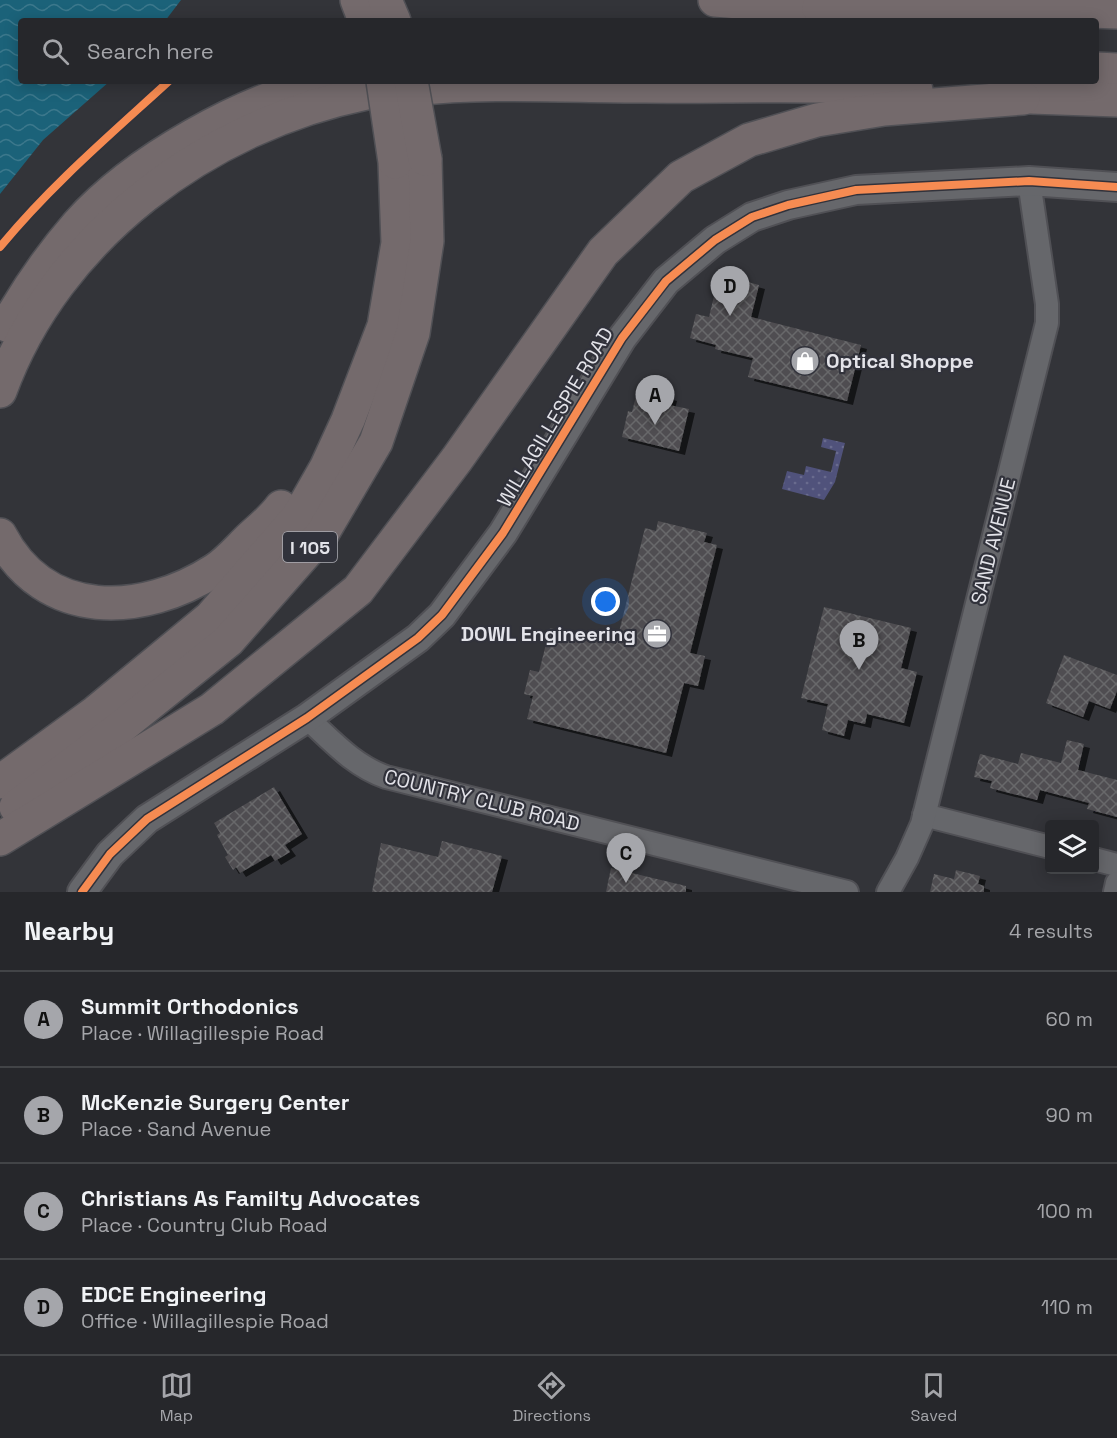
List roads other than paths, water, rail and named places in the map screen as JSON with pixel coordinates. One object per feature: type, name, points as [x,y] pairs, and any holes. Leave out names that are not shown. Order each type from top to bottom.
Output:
[{"type":"highway","points":[[357,0],[364,18]]},
{"type":"highway","points":[[385,0],[392,18]]},
{"type":"highway","points":[[715,0],[819,8],[897,18]]},
{"type":"highway","points":[[819,8],[925,5],[1117,12]]},
{"type":"highway","points":[[1099,32],[1117,33]]},
{"type":"highway","points":[[1099,69],[1117,69]]},
{"type":"highway","points":[[0,337],[33,280],[80,222],[143,167],[231,115],[273,97],[320,84]]},
{"type":"highway","name":"I 105","points":[[0,819],[121,727],[228,641],[322,534],[376,442],[413,333],[427,241],[410,160],[384,84]]},
{"type":"highway","name":"I 105","points":[[0,782],[96,712],[210,618],[298,518],[326,468],[348,420],[384,326],[410,160],[411,84]]},
{"type":"highway","points":[[0,391],[8,368],[41,309],[87,248],[146,195],[240,134],[306,110],[367,93],[457,84],[885,88],[1023,98],[1117,100]]},
{"type":"highway","points":[[0,839],[212,709],[358,590],[457,459],[603,252],[681,177],[749,140],[817,120],[884,109],[1023,98]]},
{"type":"highway","points":[[0,535],[9,552],[37,579],[55,591],[75,598],[122,605],[160,598],[217,569],[277,512],[348,420]]},
{"type":"street","name":"WILLAGILLESPIE ROAD","points":[[307,718],[402,651],[442,615],[503,533],[622,338],[666,281],[715,240],[752,217],[788,205],[856,190],[1029,182],[1117,187]]},
{"type":"street","name":"SAND AVENUE","points":[[888,892],[907,858],[924,815],[1047,323],[1029,182]]},
{"type":"street","points":[[82,892],[110,854],[147,819],[307,718]]},
{"type":"street","name":"COUNTRY CLUB ROAD","points":[[307,718],[362,767],[386,777],[847,892]]},
{"type":"street","points":[[924,815],[1045,846]]},
{"type":"street","points":[[1099,860],[1117,865]]},
{"type":"street","points":[[1115,892],[1117,883]]},
{"type":"water","points":[[0,0],[181,0],[167,18],[18,18],[18,84],[107,84],[43,140],[0,194]]},
{"type":"place","name":"EDCE Engineering","points":[[730,316]]},
{"type":"place","name":"Optical Shoppe","points":[[805,361]]},
{"type":"place","name":"Summit Orthodonics","points":[[655,425]]},
{"type":"place","name":"DOWL Engineering","points":[[657,634]]},
{"type":"place","name":"McKenzie Surgery Center","points":[[859,670]]},
{"type":"place","name":"Christians As Familty Advocates","points":[[626,883]]}]
